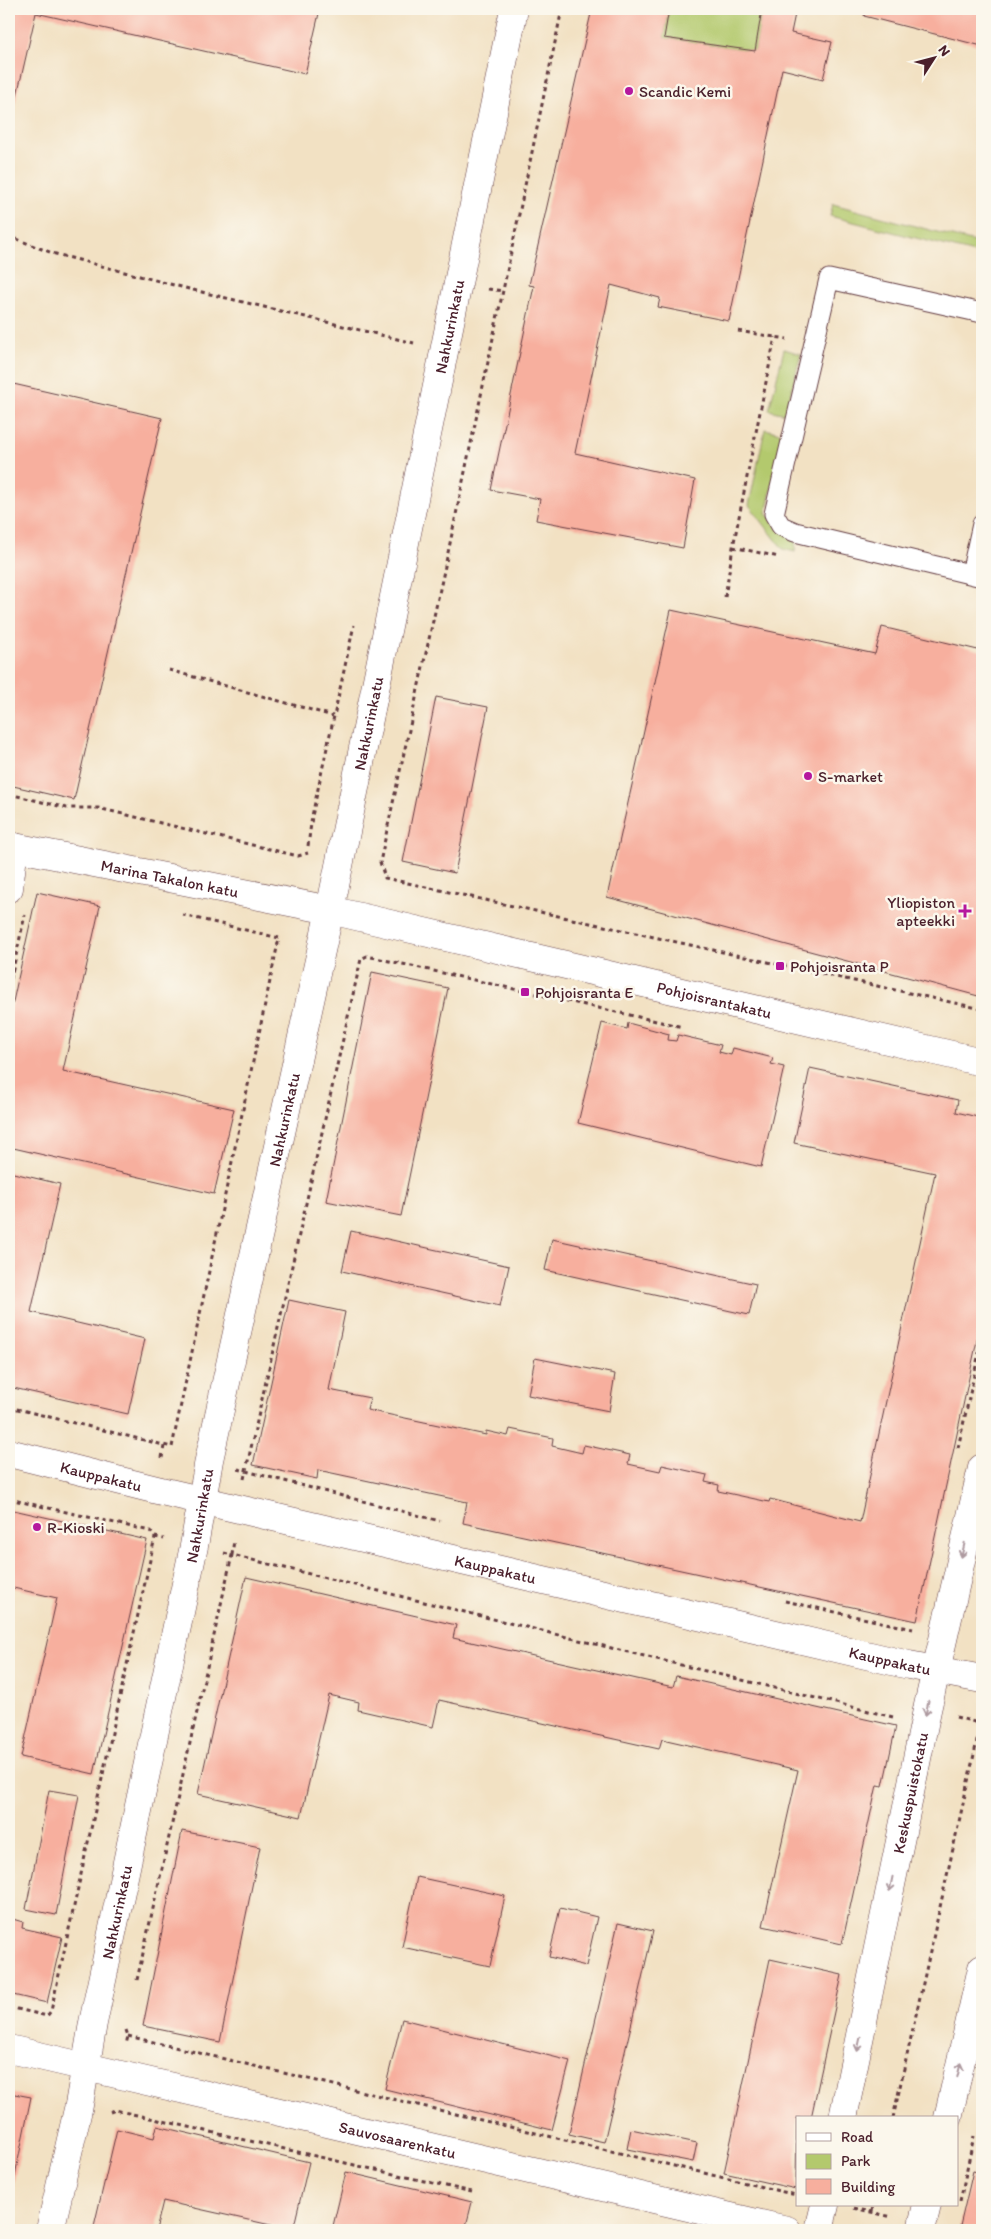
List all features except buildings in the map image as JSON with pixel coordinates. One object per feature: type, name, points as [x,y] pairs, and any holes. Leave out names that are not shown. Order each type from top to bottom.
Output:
[{"type":"street","name":"Nahkurinkatu","points":[[50,2230],[79,2105],[85,2067],[201,1500],[330,910],[514,9]]},
{"type":"street","name":"Marina Takalon katu","points":[[11,846],[330,910]]},
{"type":"street","points":[[9,885],[11,846]]},
{"type":"street","name":"Pohjoisrantakatu","points":[[330,910],[982,1062]]},
{"type":"street","name":"Kauppakatu","points":[[9,1453],[201,1500],[936,1670],[982,1679]]},
{"type":"street","name":"Keskuspuistokatu","points":[[843,2116],[936,1670],[982,1468]]},
{"type":"street","points":[[948,2116],[982,1968]]},
{"type":"street","name":"Sauvosaarenkatu","points":[[9,2049],[787,2230]]},
{"type":"street","points":[[819,2230],[825,2206]]},
{"type":"street","points":[[921,2230],[927,2206]]},
{"type":"lane","points":[[982,313],[829,279],[774,514],[781,526],[795,532],[977,575],[982,524]]},
{"type":"path","points":[[562,9],[449,548],[380,862],[385,878],[982,1010]]},
{"type":"path","points":[[9,236],[52,253],[189,289],[417,343]]},
{"type":"path","points":[[738,331],[814,343]]},
{"type":"path","points":[[726,597],[733,546],[775,337]]},
{"type":"path","points":[[169,670],[333,716]]},
{"type":"path","points":[[9,794],[67,808],[98,808],[298,856]]},
{"type":"path","points":[[9,885],[31,889],[9,987]]},
{"type":"path","points":[[9,1407],[172,1447],[279,938],[175,913]]},
{"type":"path","points":[[361,959],[367,956],[690,1029]]},
{"type":"path","points":[[9,2007],[47,2016],[51,2011],[155,1537]]},
{"type":"path","points":[[136,1982],[232,1555],[899,1719]]},
{"type":"path","points":[[893,2116],[981,1723]]},
{"type":"path","points":[[128,2021],[126,2031],[128,2036],[796,2195]]},
{"type":"path","points":[[108,2113],[115,2110],[475,2192]]},
{"type":"path","points":[[959,2202],[974,2135]]},
{"type":"path","points":[[872,2212],[873,2206]]},
{"type":"green space","points":[[669,9],[762,9],[755,51],[664,38]]},
{"type":"green space","points":[[833,204],[982,244],[982,255],[830,216]]},
{"type":"green space","points":[[784,349],[801,354],[785,414],[769,410]]},
{"type":"green space","points":[[765,429],[780,433],[782,439],[766,514],[796,539],[795,552],[783,549],[749,505]]},
{"type":"place","name":"Scandic Kemi","points":[[629,91]]},
{"type":"place","name":"S-market","points":[[808,776]]},
{"type":"place","name":"Yliopiston apteekki","points":[[965,911]]},
{"type":"place","name":"Pohjoisranta P","points":[[780,966]]},
{"type":"place","name":"Pohjoisranta E","points":[[525,992]]},
{"type":"place","name":"R-Kioski","points":[[37,1527]]}]
